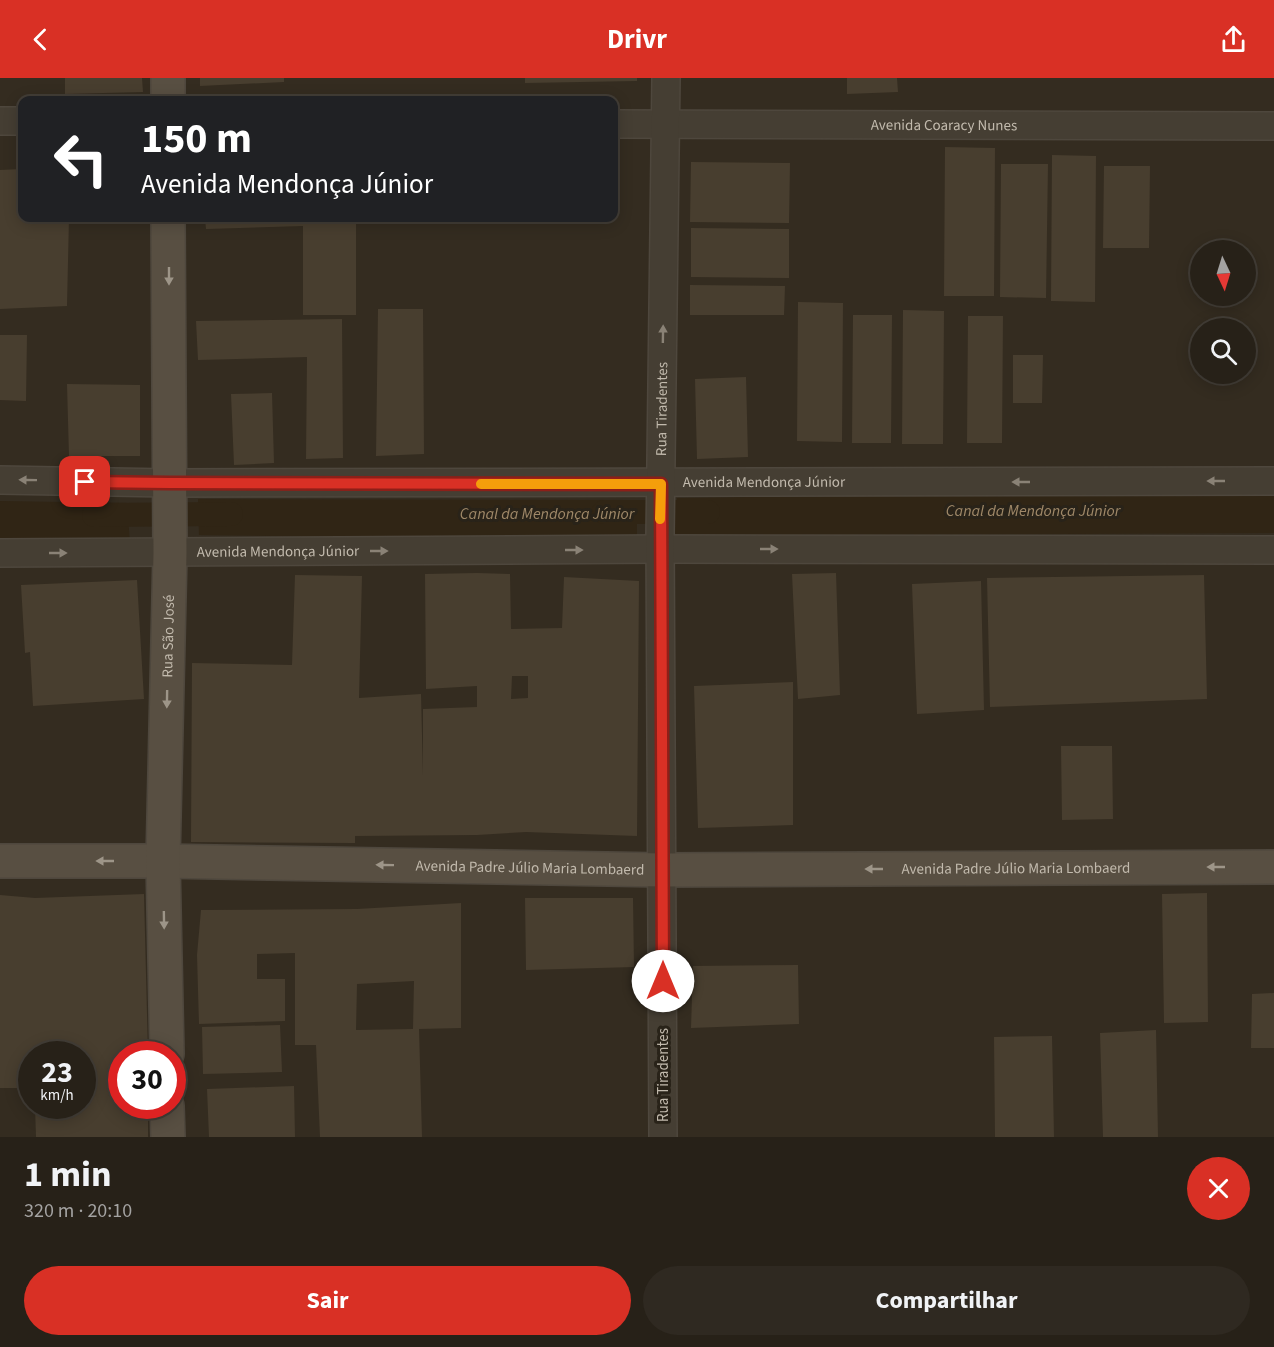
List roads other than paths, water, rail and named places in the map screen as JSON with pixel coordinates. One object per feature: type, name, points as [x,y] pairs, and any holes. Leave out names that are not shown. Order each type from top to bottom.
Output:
[{"type":"main road","points":[[168,78],[168,96]]},
{"type":"main road","name":"Rua São José","points":[[166,1041],[163,861],[170,544],[168,222]]},
{"type":"main road","name":"Avenida Padre Júlio Maria Lombaerd","points":[[0,861],[163,861],[663,870],[1274,867]]},
{"type":"main road","points":[[167,1119],[168,1137]]},
{"type":"street","name":"Rua Tiradentes","points":[[663,1137],[660,543],[666,78]]},
{"type":"street","points":[[0,121],[18,121]]},
{"type":"street","name":"Avenida Coaracy Nunes","points":[[618,124],[1274,126]]},
{"type":"street","name":"Avenida Mendonça Júnior","points":[[0,480],[169,493],[661,491],[1274,481]]},
{"type":"street","name":"Avenida Mendonça Júnior","points":[[0,553],[170,544],[660,543],[1274,550]]},
{"type":"water","points":[[1274,490],[1274,533],[674,536],[677,498]]},
{"type":"water","points":[[198,499],[637,500],[637,541],[199,535]]},
{"type":"water","points":[[0,501],[127,503],[130,543],[0,541]]},
{"type":"waterway","name":"Canal da Mendonça Júnior","points":[[604,512],[708,512]]},
{"type":"waterway","name":"Canal da Mendonça Júnior","points":[[94,515],[231,514]]}]
